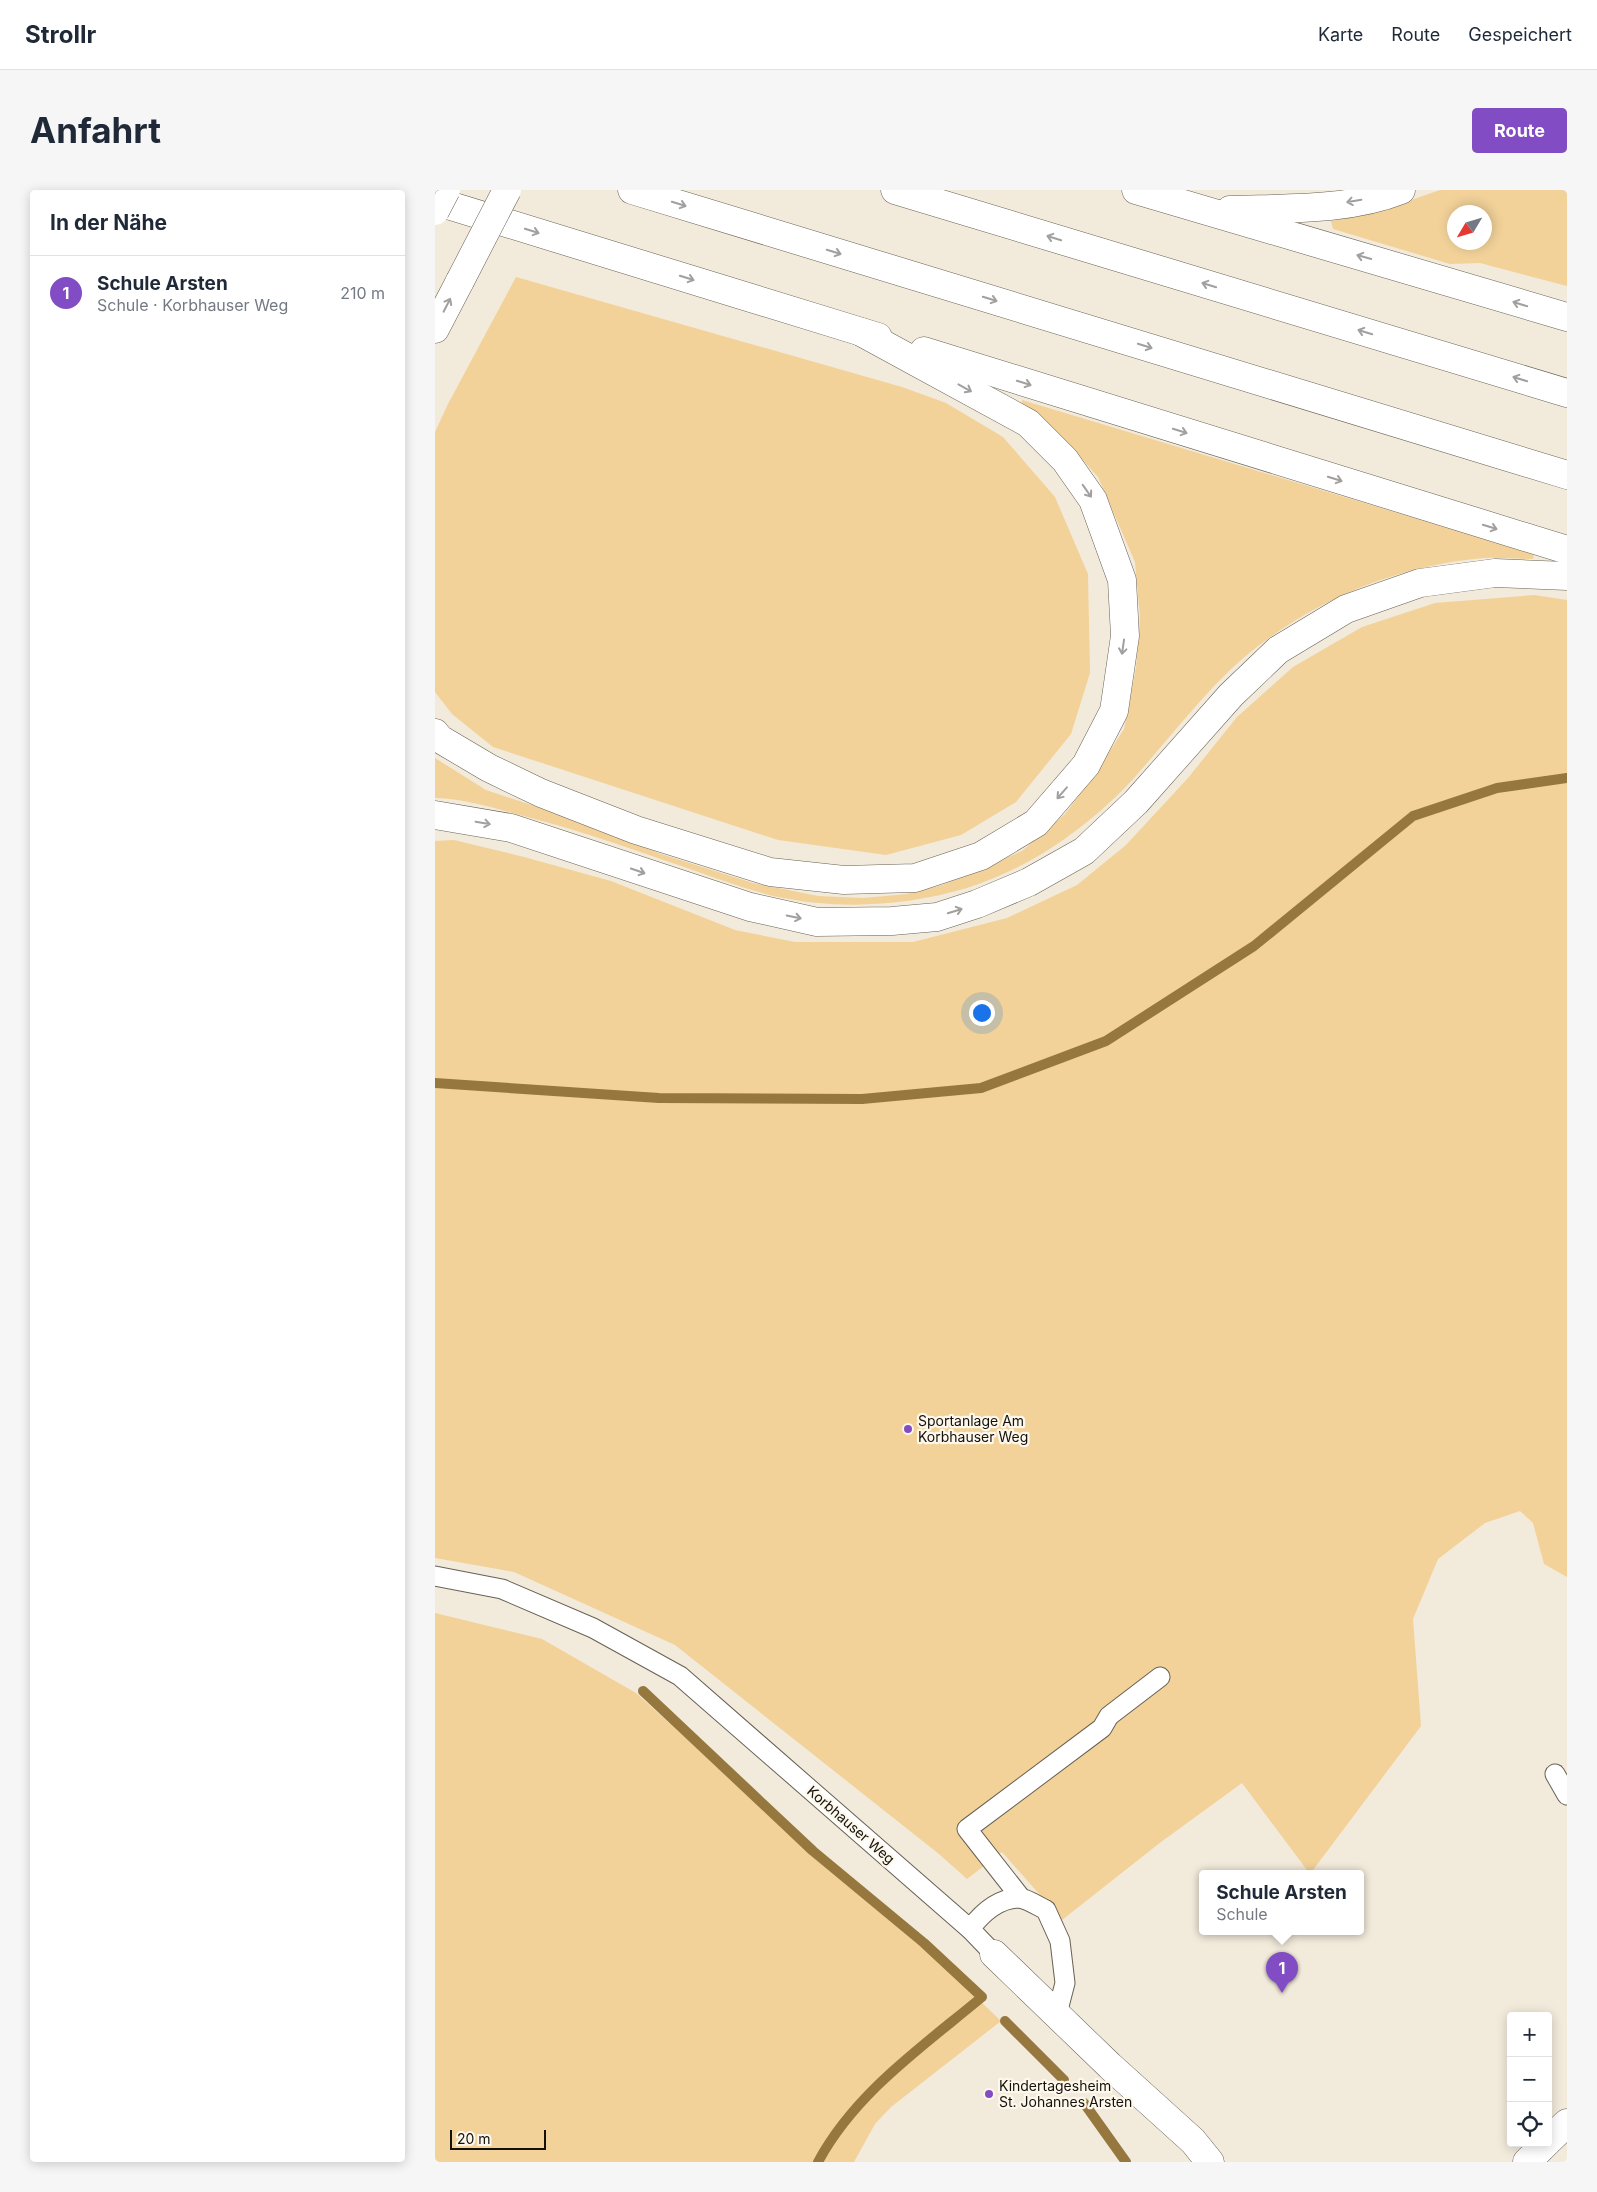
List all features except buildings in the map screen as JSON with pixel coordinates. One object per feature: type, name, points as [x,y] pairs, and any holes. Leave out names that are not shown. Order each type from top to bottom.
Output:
[{"type":"main road","points":[[435,211],[446,190]]},
{"type":"main road","points":[[435,328],[507,190]]},
{"type":"main road","points":[[632,190],[1567,475]]},
{"type":"main road","points":[[895,190],[1567,393]]},
{"type":"main road","points":[[1137,190],[1567,317]]},
{"type":"main road","points":[[1205,210],[1334,205],[1387,196],[1401,190]]},
{"type":"main road","points":[[435,201],[1567,550]]},
{"type":"main road","points":[[435,733],[440,739],[489,768],[541,793],[636,830],[770,872],[843,880],[915,878],[981,856],[1036,823],[1086,765],[1114,711],[1125,636],[1122,580],[1119,571],[1093,500],[1065,460],[1028,423],[861,332]]},
{"type":"main road","points":[[435,815],[511,828],[750,907],[817,922],[892,921],[937,917],[977,904],[1029,882],[1084,851],[1136,802],[1231,694],[1278,650],[1346,609],[1420,583],[1495,573],[1567,576]]},
{"type":"main road","name":"Korbhauser Weg","points":[[995,1954],[1193,2141],[1209,2162]]},
{"type":"main road","points":[[1552,2137],[1567,2123]]},
{"type":"main road","points":[[1527,2162],[1542,2147]]},
{"type":"lane","name":"Korbhauser Weg","points":[[435,1576],[502,1589],[593,1628],[680,1676],[970,1929],[995,1954]]},
{"type":"lane","points":[[1057,2014],[1065,1983],[1060,1941],[1046,1910],[1021,1898],[967,1829],[1103,1728],[1109,1716],[1160,1678]]},
{"type":"lane","points":[[1555,1774],[1567,1795]]},
{"type":"lane","points":[[970,1929],[983,1912],[1001,1902],[1021,1898]]},
{"type":"shaded area","points":[[1440,190],[1567,190],[1567,286],[1480,263],[1450,264],[1333,229],[1331,221],[1371,214]]},
{"type":"shaded area","points":[[516,277],[902,387],[946,403],[1003,437],[1055,497],[1088,574],[1090,673],[1071,734],[1016,802],[961,835],[886,855],[778,840],[493,747],[452,714],[435,692],[435,432]]},
{"type":"shaded area","points":[[1022,400],[1534,554],[1533,559],[1484,558],[1410,571],[1374,582],[1339,597],[1305,615],[1273,635],[1243,658],[1185,718],[1135,777],[1099,812],[1079,828],[1036,857],[1014,869],[967,888],[944,894],[897,902],[849,905],[825,904],[778,897],[733,884],[551,823],[496,808],[435,798],[435,758],[486,790],[574,819],[661,854],[753,883],[818,896],[863,898],[907,894],[942,885],[1022,851],[1065,814],[1097,771],[1124,729],[1136,668],[1140,617],[1135,562],[1098,477],[1062,437],[1022,404]]},
{"type":"shaded area","points":[[1534,595],[1567,600],[1567,1577],[1544,1564],[1533,1523],[1520,1511],[1485,1523],[1438,1559],[1413,1619],[1421,1726],[1313,1870],[1307,1870],[1242,1783],[1161,1842],[1062,1920],[1002,1852],[967,1879],[939,1854],[675,1645],[514,1572],[435,1558],[435,841],[454,840],[611,881],[735,930],[795,942],[913,942],[1007,918],[1077,885],[1126,845],[1188,778],[1237,717],[1293,667],[1362,627],[1435,603]]},
{"type":"shaded area","points":[[435,1613],[542,1639],[636,1693],[833,1871],[920,1943],[1001,2021],[891,2107],[875,2124],[854,2162],[435,2162]]},
{"type":"waterway","points":[[435,1083],[659,1098],[862,1099],[981,1088],[1106,1041],[1254,946],[1413,816],[1497,788],[1567,778]]},
{"type":"waterway","points":[[643,1691],[813,1851],[924,1943],[982,1997],[913,2053],[870,2093],[833,2137],[818,2162]]},
{"type":"waterway","points":[[1005,2021],[1064,2080]]},
{"type":"waterway","points":[[1084,2103],[1126,2162]]},
{"type":"place","name":"Sportanlage Am Korbhauser Weg","points":[[908,1429]]},
{"type":"place","name":"Schule Arsten","points":[[1282,1993]]},
{"type":"place","name":"Kindertagesheim St. Johannes Arsten","points":[[989,2094]]}]
